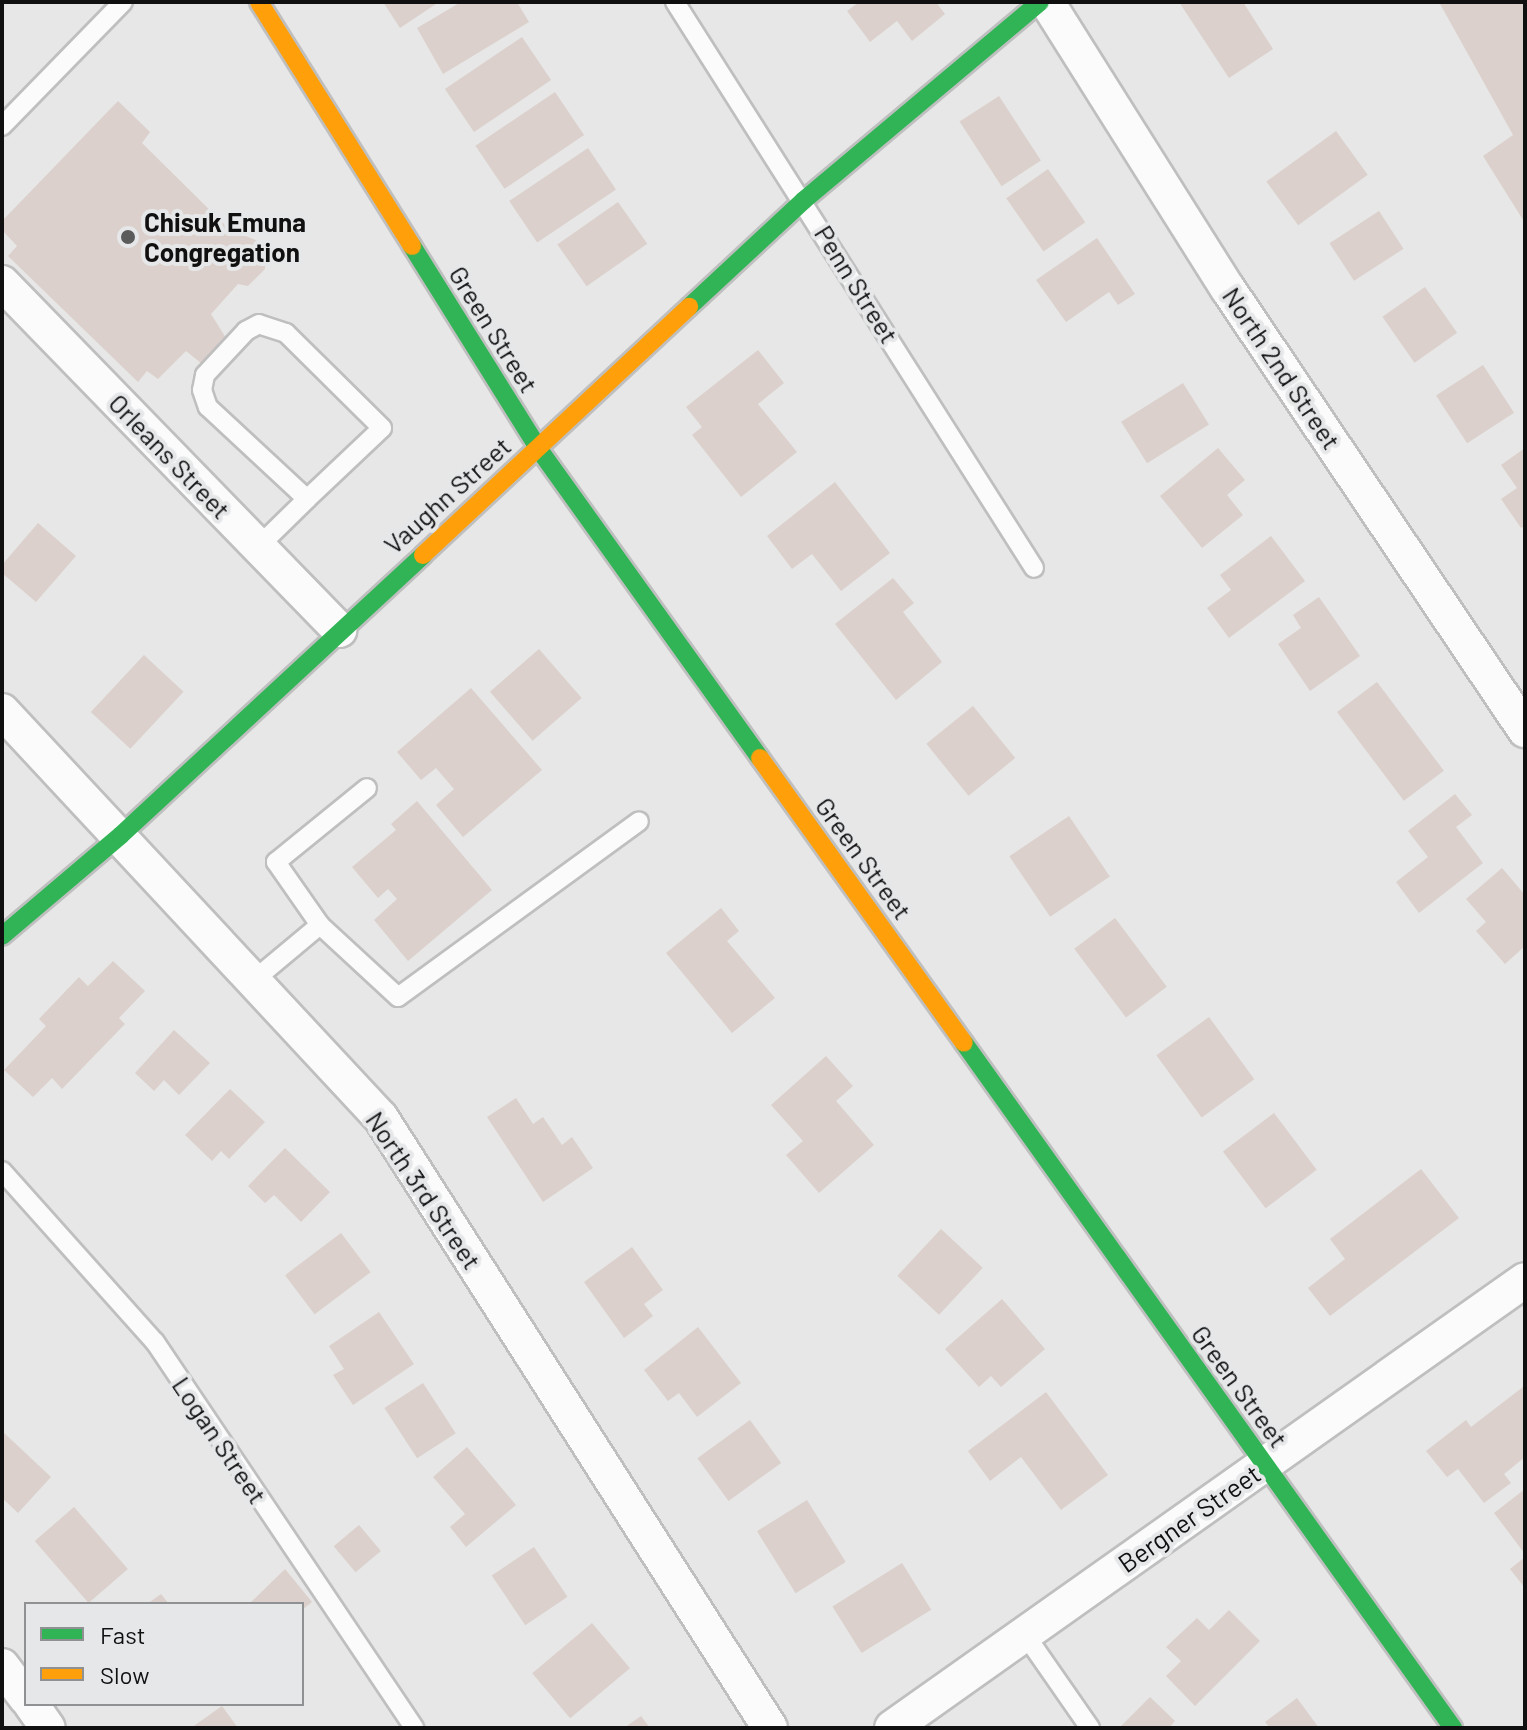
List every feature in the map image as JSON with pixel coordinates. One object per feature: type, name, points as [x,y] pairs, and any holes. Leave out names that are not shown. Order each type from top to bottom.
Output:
[{"type":"street","name":"Green Street","points":[[259,2],[538,448],[1453,1728]]},
{"type":"street","name":"Vaughn Street","points":[[2,936],[121,835],[804,200],[1040,2]]},
{"type":"street","name":"North 2nd Street","points":[[1047,2],[1228,289],[1525,730]]},
{"type":"street","name":"Orleans Street","points":[[2,283],[339,630]]},
{"type":"street","name":"North 3rd Street","points":[[2,711],[121,835],[381,1118],[770,1728]]},
{"type":"street","name":"Bergner Street","points":[[892,1728],[1525,1280]]},
{"type":"street","points":[[2,1666],[24,1700]]},
{"type":"lane","points":[[2,126],[123,2]]},
{"type":"lane","name":"Penn Street","points":[[675,2],[804,200],[1034,568]]},
{"type":"lane","points":[[258,547],[382,428],[286,333],[259,324],[246,331],[205,375],[202,390],[208,407],[307,499]]},
{"type":"lane","points":[[367,788],[276,862],[320,925],[398,997],[639,821]]},
{"type":"lane","points":[[254,980],[320,925]]},
{"type":"lane","name":"Logan Street","points":[[2,1171],[155,1342],[414,1728]]},
{"type":"lane","points":[[1024,1633],[1090,1728]]},
{"type":"building","points":[[383,2],[439,2],[400,28]]},
{"type":"building","points":[[461,2],[517,2],[529,22],[443,74],[417,28]]},
{"type":"building","points":[[859,2],[936,2],[945,14],[912,41],[897,21],[870,42],[847,11]]},
{"type":"building","points":[[1179,2],[1243,2],[1273,49],[1229,78]]},
{"type":"building","points":[[1439,2],[1525,2],[1525,223],[1483,156],[1513,135]]},
{"type":"building","points":[[522,37],[551,80],[474,132],[445,89]]},
{"type":"building","points":[[555,92],[584,135],[504,189],[475,146]]},
{"type":"building","points":[[999,96],[1041,161],[1002,186],[960,122]]},
{"type":"building","name":"Chisuk Emuna Congregation","points":[[118,101],[150,132],[142,143],[229,229],[265,244],[265,269],[248,286],[238,284],[211,314],[226,338],[201,363],[186,351],[158,379],[147,371],[138,382],[8,256],[17,246],[2,230],[2,221]]},
{"type":"building","points":[[1336,131],[1368,175],[1298,225],[1266,182]]},
{"type":"building","points":[[588,148],[616,189],[537,243],[509,201]]},
{"type":"building","points":[[1048,169],[1085,222],[1044,251],[1006,198]]},
{"type":"building","points":[[618,202],[647,244],[587,286],[557,244]]},
{"type":"building","points":[[1379,211],[1404,249],[1354,281],[1330,243]]},
{"type":"building","points":[[1097,238],[1135,294],[1118,305],[1109,292],[1066,322],[1036,280]]},
{"type":"building","points":[[1425,287],[1457,333],[1415,363],[1382,317]]},
{"type":"building","points":[[758,350],[784,383],[758,404],[797,452],[741,497],[692,435],[702,427],[686,407]]},
{"type":"building","points":[[1483,365],[1514,413],[1467,443],[1436,395]]},
{"type":"building","points":[[1183,383],[1209,425],[1147,463],[1121,422]]},
{"type":"building","points":[[1218,448],[1245,480],[1227,495],[1243,515],[1202,548],[1160,496]]},
{"type":"building","points":[[1525,448],[1525,525],[1521,528],[1501,499],[1517,488],[1501,465]]},
{"type":"building","points":[[835,482],[890,553],[841,591],[812,554],[792,569],[767,536]]},
{"type":"building","points":[[38,523],[76,556],[36,602],[2,573],[2,565]]},
{"type":"building","points":[[1271,536],[1305,581],[1229,638],[1207,608],[1231,590],[1220,575]]},
{"type":"building","points":[[893,578],[914,603],[903,612],[942,662],[896,700],[835,624]]},
{"type":"building","points":[[1319,597],[1360,656],[1310,691],[1278,644],[1301,628],[1293,615]]},
{"type":"building","points":[[539,649],[582,698],[533,741],[490,692]]},
{"type":"building","points":[[144,655],[183,692],[130,749],[91,712]]},
{"type":"building","points":[[1377,682],[1444,771],[1404,801],[1337,712]]},
{"type":"building","points":[[471,688],[542,770],[463,837],[436,805],[454,789],[436,768],[421,780],[397,752]]},
{"type":"building","points":[[973,706],[1015,758],[969,796],[926,744]]},
{"type":"building","points":[[1455,794],[1472,815],[1456,827],[1483,863],[1419,913],[1396,882],[1428,857],[1408,831]]},
{"type":"building","points":[[417,801],[492,890],[408,961],[374,920],[397,899],[388,889],[378,898],[352,867],[396,830],[391,824]]},
{"type":"building","points":[[1069,816],[1110,877],[1050,917],[1009,856]]},
{"type":"building","points":[[1502,868],[1525,895],[1525,946],[1505,964],[1476,931],[1486,922],[1466,899]]},
{"type":"building","points":[[721,908],[739,931],[727,941],[775,998],[732,1033],[666,953]]},
{"type":"building","points":[[1115,918],[1167,987],[1126,1017],[1074,949]]},
{"type":"building","points":[[113,961],[145,991],[119,1018],[125,1024],[62,1089],[52,1078],[33,1097],[4,1070],[46,1026],[39,1019],[79,977],[88,986]]},
{"type":"building","points":[[1209,1017],[1254,1079],[1202,1118],[1156,1055]]},
{"type":"building","points":[[174,1030],[210,1063],[179,1095],[164,1080],[154,1091],[135,1073]]},
{"type":"building","points":[[826,1056],[853,1086],[836,1101],[874,1145],[819,1193],[786,1155],[803,1141],[771,1105]]},
{"type":"building","points":[[230,1089],[265,1122],[229,1159],[221,1151],[212,1161],[185,1135]]},
{"type":"building","points":[[516,1098],[533,1124],[543,1117],[562,1145],[572,1137],[593,1168],[543,1202],[487,1117]]},
{"type":"building","points":[[1274,1113],[1317,1170],[1266,1208],[1223,1152]]},
{"type":"building","points":[[285,1148],[330,1192],[301,1222],[274,1195],[265,1203],[248,1186]]},
{"type":"building","points":[[1421,1169],[1459,1218],[1330,1316],[1308,1288],[1345,1259],[1330,1239]]},
{"type":"building","points":[[941,1229],[983,1268],[939,1315],[897,1276]]},
{"type":"building","points":[[341,1233],[370,1272],[315,1314],[285,1275]]},
{"type":"building","points":[[632,1247],[663,1290],[644,1304],[653,1316],[624,1338],[584,1282]]},
{"type":"building","points":[[1002,1299],[1045,1349],[1001,1387],[991,1376],[979,1387],[945,1349]]},
{"type":"building","points":[[379,1312],[414,1364],[353,1405],[333,1375],[344,1369],[329,1346]]},
{"type":"building","points":[[698,1327],[741,1383],[697,1417],[679,1393],[668,1401],[644,1370]]},
{"type":"building","points":[[423,1383],[456,1433],[417,1458],[384,1408]]},
{"type":"building","points":[[1523,1387],[1525,1457],[1504,1474],[1511,1483],[1484,1503],[1458,1469],[1447,1477],[1426,1451],[1466,1420],[1471,1427]]},
{"type":"building","points":[[1046,1392],[1108,1475],[1061,1510],[1021,1457],[990,1481],[968,1451]]},
{"type":"building","points":[[750,1420],[781,1463],[729,1501],[697,1458]]},
{"type":"building","points":[[2,1431],[51,1477],[18,1513],[2,1498]]},
{"type":"building","points":[[467,1447],[516,1505],[466,1547],[450,1527],[465,1514],[433,1477]]},
{"type":"building","points":[[1525,1489],[1525,1554],[1494,1513]]},
{"type":"building","points":[[807,1500],[846,1562],[796,1593],[757,1531]]},
{"type":"building","points":[[74,1507],[128,1569],[88,1602],[35,1541]]},
{"type":"building","points":[[359,1525],[381,1551],[356,1572],[334,1546]]},
{"type":"building","points":[[534,1547],[568,1597],[525,1625],[492,1576]]},
{"type":"building","points":[[1525,1557],[1525,1588],[1510,1569]]},
{"type":"building","points":[[902,1563],[931,1610],[862,1653],[832,1606]]},
{"type":"building","points":[[285,1569],[312,1602],[304,1608],[304,1602],[251,1602]]},
{"type":"building","points":[[161,1594],[167,1602],[150,1602]]},
{"type":"building","points":[[1229,1610],[1260,1641],[1195,1706],[1166,1676],[1181,1661],[1166,1647],[1197,1618],[1209,1630]]},
{"type":"building","points":[[592,1623],[630,1668],[570,1718],[532,1673]]},
{"type":"building","points":[[1150,1697],[1175,1721],[1169,1728],[1119,1728]]},
{"type":"building","points":[[1297,1698],[1319,1728],[1270,1728],[1265,1722]]},
{"type":"building","points":[[222,1706],[238,1728],[191,1728]]},
{"type":"building","points":[[641,1716],[650,1728],[624,1728]]},
{"type":"traffic: fast","points":[[689,307],[804,200],[1040,2]]},
{"type":"traffic: fast","points":[[412,246],[538,448],[760,758]]},
{"type":"traffic: fast","points":[[2,936],[121,835],[423,555]]},
{"type":"traffic: fast","points":[[964,1043],[1453,1728]]},
{"type":"traffic: slow","points":[[259,2],[412,246]]},
{"type":"traffic: slow","points":[[423,555],[689,307]]},
{"type":"traffic: slow","points":[[760,758],[964,1043]]},
{"type":"place","name":"Chisuk Emuna Congregation","points":[[128,237]]}]
